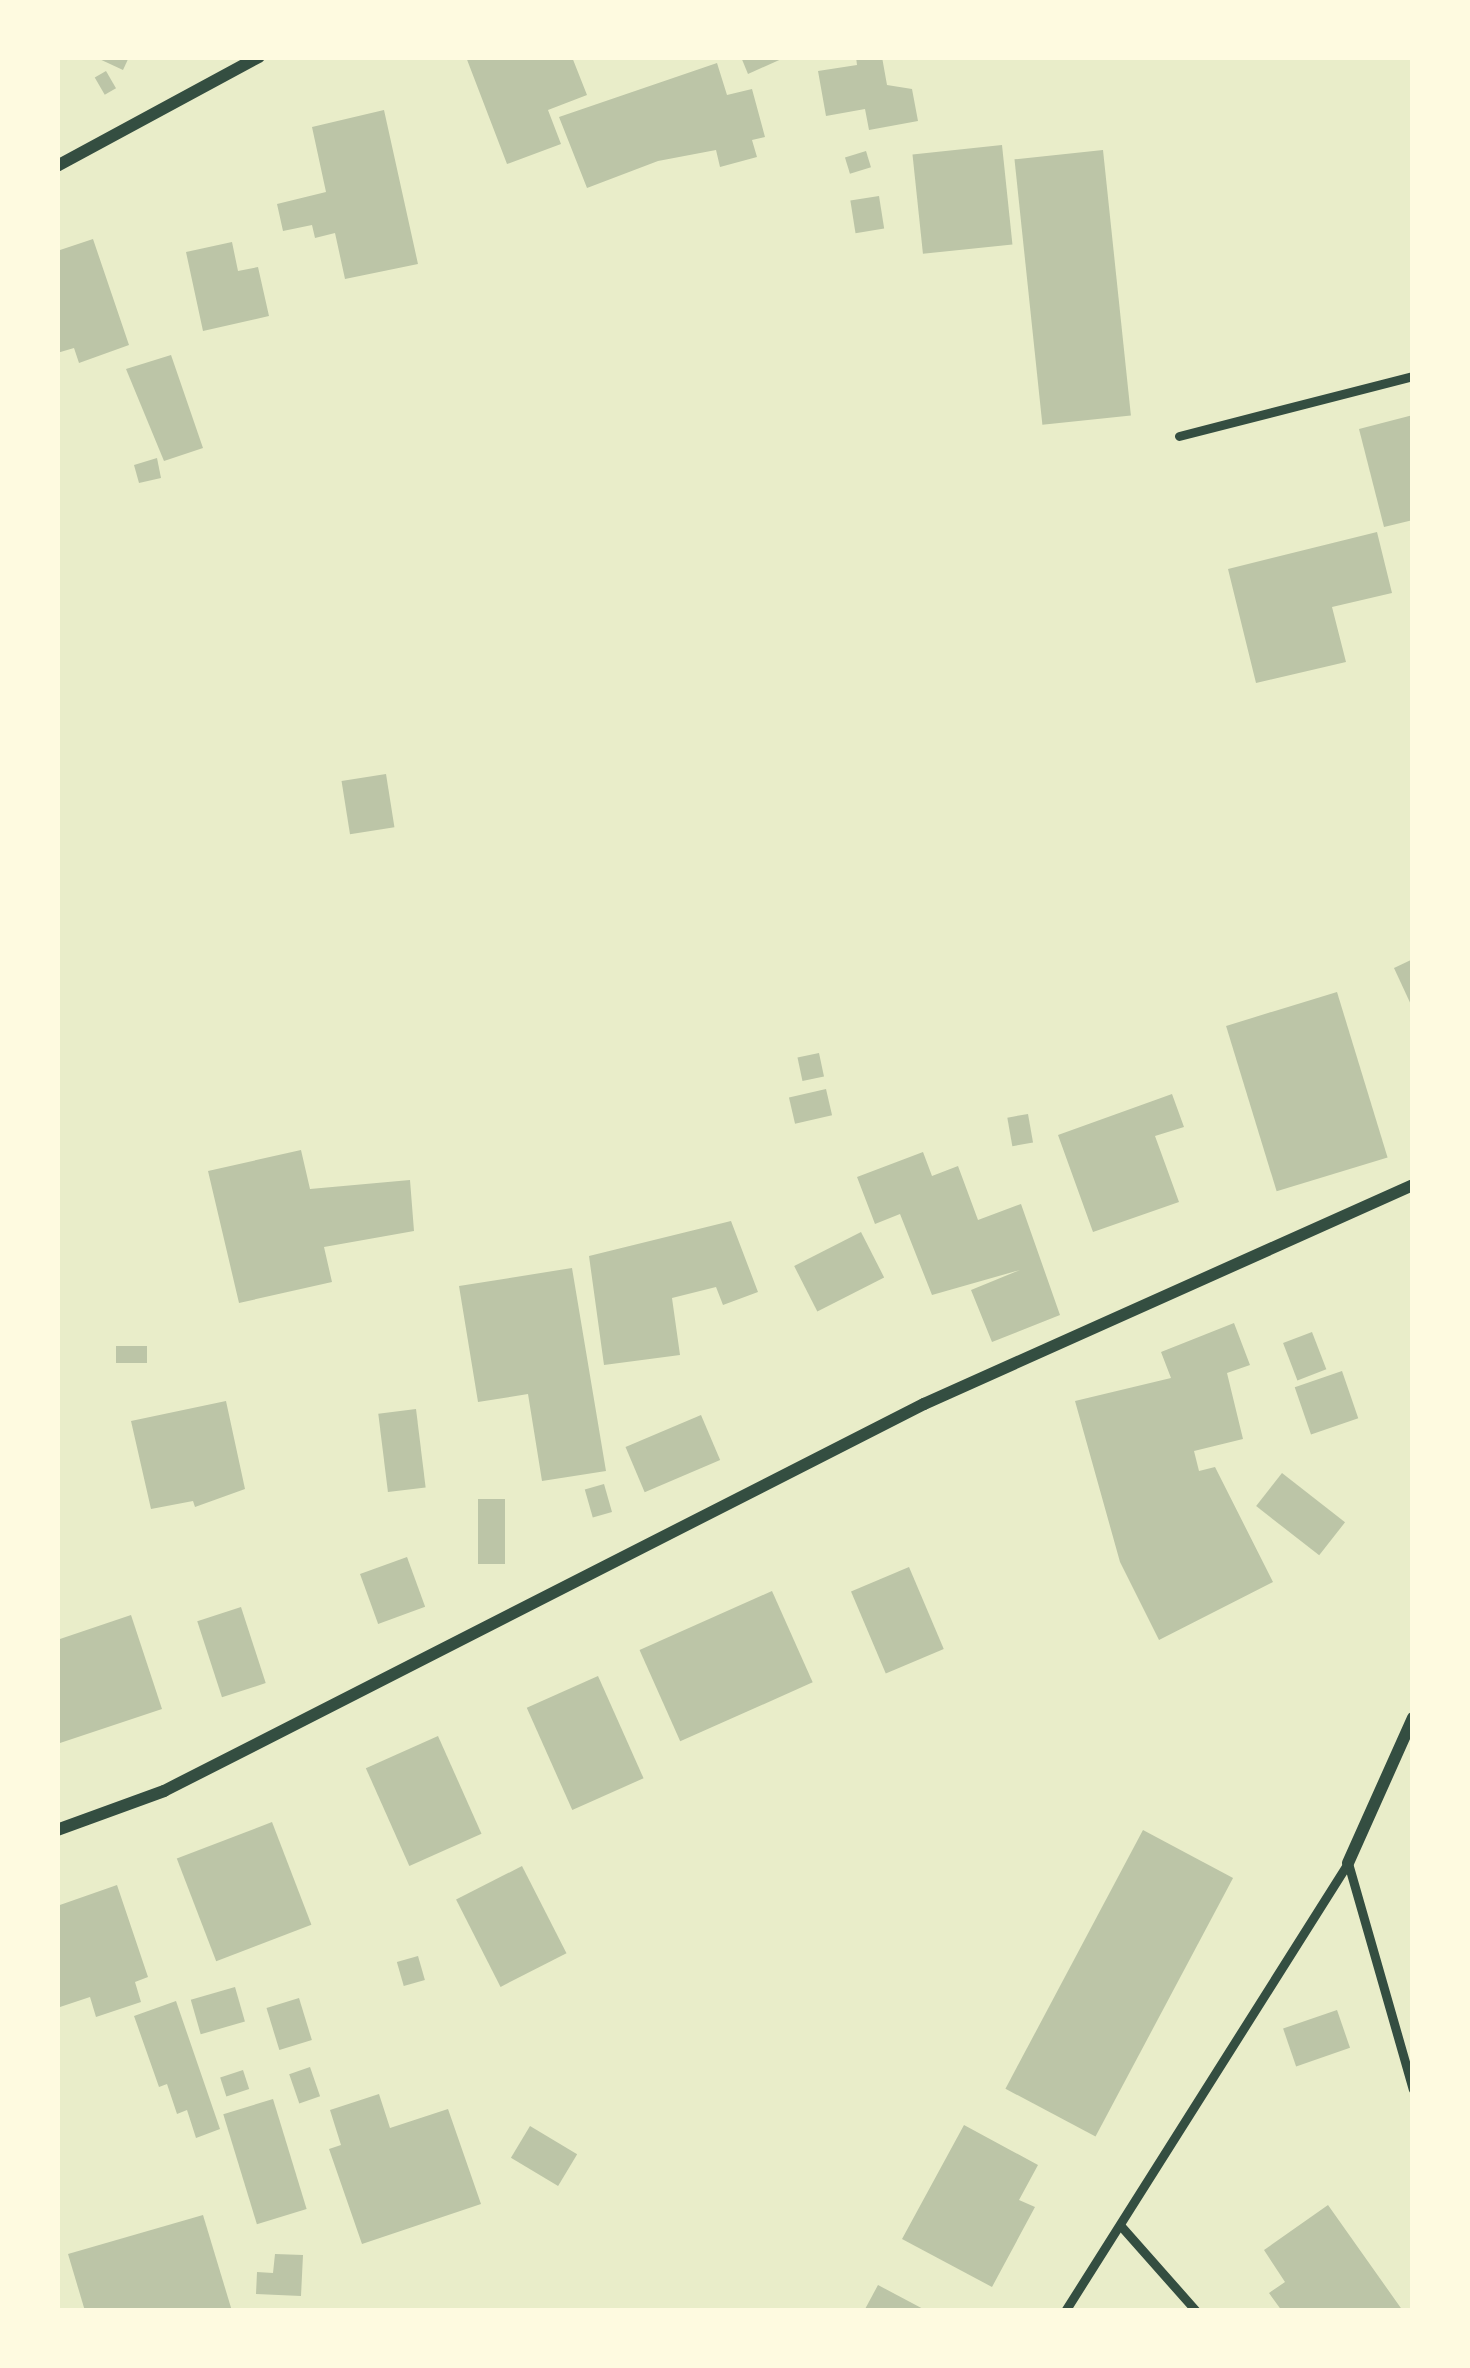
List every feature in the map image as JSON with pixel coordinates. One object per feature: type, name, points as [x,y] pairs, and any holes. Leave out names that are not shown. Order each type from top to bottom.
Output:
[{"type":"street","points":[[57,166],[259,57]]},
{"type":"street","points":[[57,1830],[164,1791],[924,1404],[1413,1185]]},
{"type":"street","points":[[1348,1863],[1413,1718]]},
{"type":"lane","points":[[1179,436],[1413,376]]},
{"type":"lane","points":[[1348,1863],[1413,2089]]},
{"type":"lane","points":[[1065,2311],[1348,1863]]},
{"type":"lane","points":[[1120,2224],[1196,2311]]},
{"type":"building","points":[[95,57],[129,57],[123,70]]},
{"type":"building","points":[[466,57],[572,57],[587,95],[548,110],[561,144],[507,164]]},
{"type":"building","points":[[741,57],[786,57],[748,74]]},
{"type":"building","points":[[856,57],[882,57],[887,85],[912,89],[918,121],[869,130],[865,109],[826,116],[818,71],[857,65]]},
{"type":"building","points":[[717,63],[727,95],[752,89],[765,137],[752,140],[757,157],[720,167],[716,150],[658,161],[587,188],[559,117]]},
{"type":"building","points":[[106,71],[116,88],[105,95],[95,78]]},
{"type":"building","points":[[384,110],[418,264],[345,279],[335,233],[315,238],[312,225],[283,231],[277,204],[326,192],[312,127]]},
{"type":"building","points":[[1002,145],[1012,244],[923,254],[912,154]]},
{"type":"building","points":[[1103,150],[1131,416],[1042,425],[1014,159]]},
{"type":"building","points":[[866,151],[871,167],[850,174],[845,157]]},
{"type":"building","points":[[879,196],[884,229],[856,233],[850,201]]},
{"type":"building","points":[[93,239],[129,345],[79,363],[74,348],[57,353],[57,251]]},
{"type":"building","points":[[232,242],[238,271],[258,267],[269,316],[203,331],[186,252]]},
{"type":"building","points":[[171,355],[203,448],[164,461],[126,369]]},
{"type":"building","points":[[1413,415],[1413,520],[1384,527],[1359,429]]},
{"type":"building","points":[[157,458],[161,478],[139,483],[134,465]]},
{"type":"building","points":[[1377,532],[1392,593],[1332,607],[1346,662],[1256,683],[1228,569]]},
{"type":"building","points":[[386,774],[394,827],[350,834],[342,781]]},
{"type":"building","points":[[1413,959],[1413,1009],[1394,968]]},
{"type":"building","points":[[1337,992],[1388,1157],[1277,1191],[1226,1026]]},
{"type":"building","points":[[819,1053],[824,1076],[802,1081],[797,1058]]},
{"type":"building","points":[[826,1089],[832,1115],[795,1124],[789,1098]]},
{"type":"building","points":[[1172,1094],[1184,1127],[1155,1136],[1179,1202],[1093,1232],[1058,1135]]},
{"type":"building","points":[[1028,1114],[1033,1143],[1012,1146],[1007,1118]]},
{"type":"building","points":[[301,1150],[310,1189],[410,1180],[414,1231],[324,1247],[332,1282],[239,1303],[208,1171]]},
{"type":"building","points":[[923,1152],[932,1176],[958,1166],[978,1220],[1021,1204],[1060,1315],[992,1342],[971,1290],[1020,1270],[932,1295],[900,1214],[875,1224],[857,1177]]},
{"type":"building","points":[[731,1221],[758,1292],[723,1305],[716,1287],[672,1298],[680,1355],[604,1365],[589,1256]]},
{"type":"building","points":[[861,1232],[884,1277],[817,1311],[794,1266]]},
{"type":"building","points":[[572,1268],[606,1471],[542,1481],[528,1394],[478,1402],[459,1286]]},
{"type":"building","points":[[1234,1323],[1250,1365],[1227,1373],[1243,1439],[1194,1451],[1199,1471],[1215,1467],[1273,1582],[1159,1640],[1120,1562],[1075,1401],[1171,1378],[1161,1352]]},
{"type":"building","points":[[1312,1332],[1326,1369],[1297,1380],[1283,1343]]},
{"type":"building","points":[[116,1346],[147,1346],[147,1363],[116,1363]]},
{"type":"building","points":[[1342,1371],[1358,1418],[1311,1435],[1295,1387]]},
{"type":"building","points":[[226,1401],[245,1489],[195,1507],[193,1501],[151,1509],[131,1421]]},
{"type":"building","points":[[416,1409],[426,1487],[388,1492],[378,1414]]},
{"type":"building","points":[[701,1415],[720,1460],[645,1492],[626,1447]]},
{"type":"building","points":[[1282,1473],[1345,1522],[1319,1555],[1256,1506]]},
{"type":"building","points":[[604,1484],[612,1512],[593,1517],[585,1490]]},
{"type":"building","points":[[478,1499],[505,1499],[505,1564],[478,1564]]},
{"type":"building","points":[[407,1557],[425,1607],[378,1624],[360,1574]]},
{"type":"building","points":[[909,1567],[944,1649],[886,1674],[851,1592]]},
{"type":"building","points":[[772,1591],[813,1682],[680,1741],[640,1650]]},
{"type":"building","points":[[241,1607],[266,1683],[222,1697],[197,1621]]},
{"type":"building","points":[[131,1615],[162,1709],[57,1744],[57,1640]]},
{"type":"building","points":[[598,1676],[644,1778],[572,1810],[527,1708]]},
{"type":"building","points":[[438,1736],[482,1834],[409,1866],[366,1768]]},
{"type":"building","points":[[272,1822],[311,1925],[216,1961],[177,1859]]},
{"type":"building","points":[[1143,1830],[1233,1878],[1096,2137],[1005,2089]]},
{"type":"building","points":[[522,1866],[566,1953],[501,1987],[456,1900]]},
{"type":"building","points":[[117,1885],[148,1977],[135,1982],[141,2002],[96,2017],[90,1997],[57,2008],[57,1906]]},
{"type":"building","points":[[418,1956],[425,1980],[404,1986],[397,1962]]},
{"type":"building","points":[[235,1987],[245,2022],[201,2034],[191,2000]]},
{"type":"building","points":[[299,1998],[312,2040],[279,2050],[266,2008]]},
{"type":"building","points":[[176,2001],[220,2129],[196,2138],[187,2110],[177,2114],[167,2084],[159,2087],[134,2016]]},
{"type":"building","points":[[1337,2010],[1350,2048],[1296,2066],[1283,2029]]},
{"type":"building","points":[[310,2067],[320,2096],[299,2103],[289,2074]]},
{"type":"building","points":[[243,2070],[249,2089],[226,2096],[220,2077]]},
{"type":"building","points":[[379,2094],[390,2128],[448,2109],[481,2204],[362,2244],[329,2149],[341,2145],[330,2110]]},
{"type":"building","points":[[273,2099],[307,2209],[257,2224],[223,2114]]},
{"type":"building","points":[[964,2125],[1038,2165],[1019,2200],[1035,2207],[992,2287],[902,2239]]},
{"type":"building","points":[[530,2126],[577,2154],[558,2186],[511,2158]]},
{"type":"building","points":[[1328,2205],[1403,2311],[1282,2311],[1269,2293],[1285,2282],[1264,2250]]},
{"type":"building","points":[[203,2215],[232,2311],[85,2311],[68,2254]]},
{"type":"building","points":[[275,2254],[303,2255],[301,2296],[256,2294],[257,2272],[273,2273]]},
{"type":"building","points":[[878,2285],[927,2311],[864,2311]]}]
